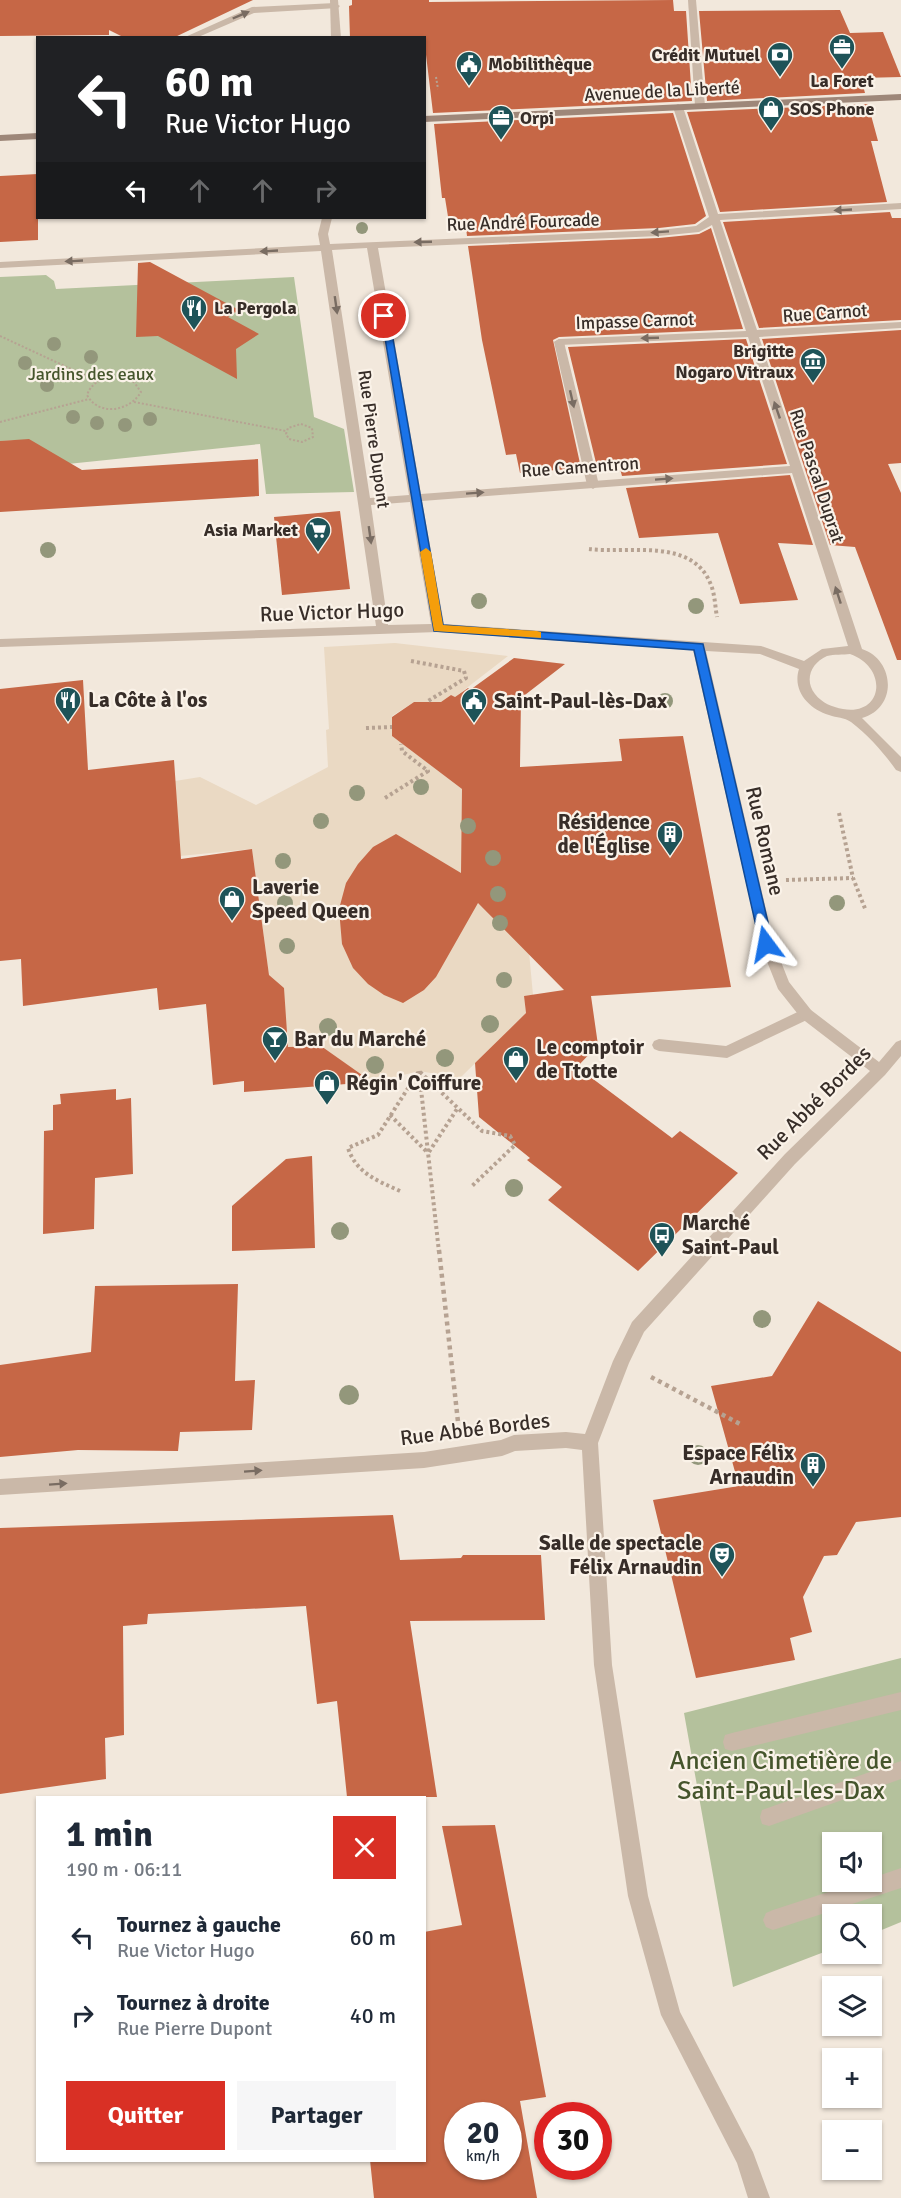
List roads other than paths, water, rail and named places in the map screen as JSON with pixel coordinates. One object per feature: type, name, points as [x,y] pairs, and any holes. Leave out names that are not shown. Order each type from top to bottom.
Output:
[{"type":"main road","name":"Avenue de la Liberté","points":[[426,119],[901,97]]},
{"type":"main road","points":[[0,136],[36,136]]},
{"type":"street","points":[[692,0],[700,106]]},
{"type":"street","points":[[192,36],[252,10],[334,3],[336,36]]},
{"type":"street","name":"Rue Pascal Duprat","points":[[678,107],[856,651]]},
{"type":"street","name":"Rue André Fourcade","points":[[0,265],[372,244],[659,233],[699,229],[715,218],[901,206]]},
{"type":"street","name":"Rue Pierre Dupont","points":[[327,219],[323,234],[327,248],[384,631]]},
{"type":"street","name":"Rue Pierre Dupont","points":[[372,244],[438,628]]},
{"type":"street","name":"Rue Carnot","points":[[751,334],[901,325]]},
{"type":"street","name":"Impasse Carnot","points":[[593,485],[559,342],[751,334]]},
{"type":"street","name":"Rue Camentron","points":[[365,502],[797,469]]},
{"type":"street","name":"Rue Victor Hugo","points":[[0,643],[438,628],[761,650],[806,667]]},
{"type":"street","name":"Rue Romane","points":[[699,647],[766,944],[783,985],[806,1014],[880,1071]]},
{"type":"street","points":[[893,700],[884,709],[866,715],[850,716],[830,711],[813,700],[805,690],[802,678],[806,667],[814,658],[827,652],[856,651],[879,659],[890,669],[897,683]]},
{"type":"street","points":[[850,716],[891,753],[901,766]]},
{"type":"street","points":[[659,1045],[727,1052],[806,1014]]},
{"type":"street","name":"Rue Abbé Bordes","points":[[0,1487],[424,1460],[461,1456],[502,1448],[514,1443],[566,1440],[590,1443],[621,1361],[638,1327],[790,1159],[880,1071],[901,1046]]},
{"type":"street","points":[[590,1443],[603,1665],[638,1896],[671,2015],[746,2159],[759,2198]]},
{"type":"street","points":[[732,1742],[901,1701]]},
{"type":"street","points":[[769,1817],[901,1770]]},
{"type":"street","points":[[773,1920],[901,1878]]},
{"type":"place","name":"La Foret","points":[[842,70]]},
{"type":"place","name":"Crédit Mutuel","points":[[780,78]]},
{"type":"place","name":"Mobilithèque","points":[[469,87]]},
{"type":"place","name":"SOS Phone","points":[[771,132]]},
{"type":"place","name":"Orpi","points":[[501,141]]},
{"type":"place","name":"La Pergola","points":[[194,331]]},
{"type":"place","name":"Brigitte Nogaro Vitraux","points":[[813,384]]},
{"type":"place","name":"Asia Market","points":[[318,553]]},
{"type":"place","name":"La Côte à l'os","points":[[68,723]]},
{"type":"place","name":"Saint-Paul-lès-Dax","points":[[474,724]]},
{"type":"place","name":"Résidence de l'Église","points":[[670,857]]},
{"type":"place","name":"Laverie Speed Queen","points":[[232,922]]},
{"type":"place","name":"Bar du Marché","points":[[275,1062]]},
{"type":"place","name":"Le comptoir de Ttotte","points":[[516,1082]]},
{"type":"place","name":"Régin' Coiffure","points":[[327,1106]]},
{"type":"place","name":"Marché Saint-Paul","points":[[662,1258]]},
{"type":"place","name":"Espace Félix Arnaudin","points":[[813,1488]]},
{"type":"place","name":"Salle de spectacle Félix Arnaudin","points":[[722,1578]]},
{"type":"park label","name":"Jardins des eaux","points":[[91,374]]},
{"type":"park label","name":"Ancien Cimetière de Saint-Paul-les-Dax","points":[[781,1774]]}]
